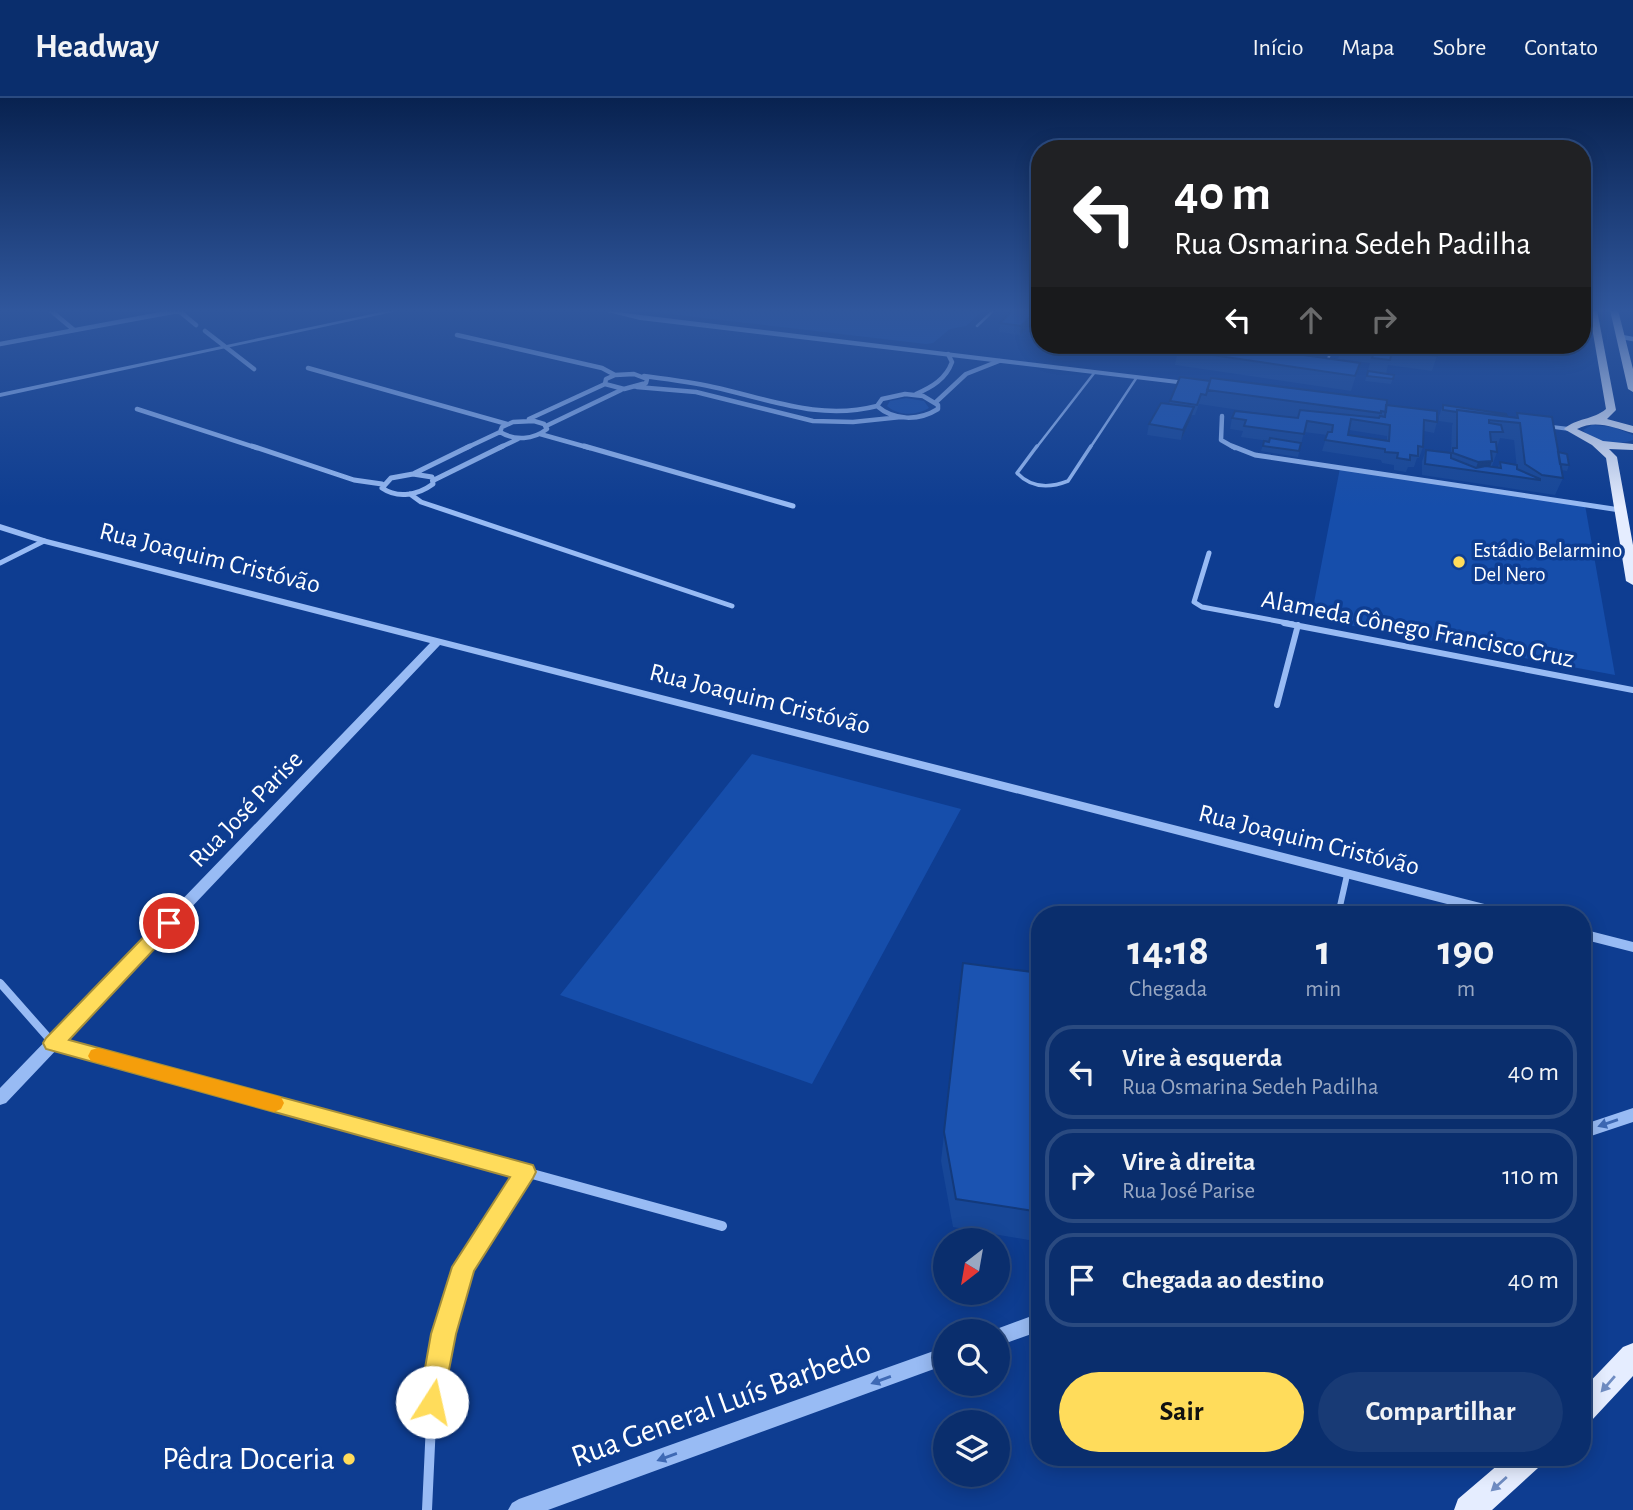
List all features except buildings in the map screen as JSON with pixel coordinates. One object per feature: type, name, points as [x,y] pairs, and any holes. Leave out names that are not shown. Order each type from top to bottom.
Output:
[{"type":"main road","points":[[1599,420],[1611,410],[1605,376]]},
{"type":"main road","points":[[1632,449],[1598,445],[1569,429],[1578,422],[1599,420],[1633,430]]},
{"type":"main road","points":[[1598,445],[1611,457],[1633,581]]},
{"type":"main road","points":[[1591,1400],[1633,1356]]},
{"type":"main road","points":[[1469,1510],[1519,1466]]},
{"type":"street","points":[[0,395],[88,376]]},
{"type":"street","points":[[335,376],[507,424],[527,420],[605,384],[624,389]]},
{"type":"street","points":[[605,384],[606,379],[613,376]]},
{"type":"street","points":[[644,376],[695,383],[820,412],[855,413],[877,406],[878,402],[888,397],[914,395],[936,402]]},
{"type":"street","points":[[637,387],[647,381],[644,376]]},
{"type":"street","points":[[914,395],[932,386],[943,376]]},
{"type":"street","points":[[936,402],[964,376]]},
{"type":"street","points":[[1128,376],[1204,386]]},
{"type":"street","points":[[932,386],[948,389]]},
{"type":"street","points":[[540,434],[546,426],[624,389],[637,387],[696,392],[813,421],[853,422],[928,415],[938,409],[936,402]]},
{"type":"street","points":[[877,406],[885,413],[901,417]]},
{"type":"street","points":[[137,409],[354,480],[382,484],[398,476],[413,474],[427,475],[434,480]]},
{"type":"street","points":[[1222,416],[1221,440],[1236,449],[1255,455],[1620,510]]},
{"type":"street","points":[[527,420],[546,426]]},
{"type":"street","points":[[413,474],[500,432],[507,424]]},
{"type":"street","points":[[1529,424],[1569,429]]},
{"type":"street","points":[[500,432],[507,437],[520,438]]},
{"type":"street","points":[[382,484],[382,488],[388,493],[410,494],[430,487],[434,480],[520,438],[540,434],[793,506]]},
{"type":"street","points":[[410,494],[421,502],[732,606]]},
{"type":"street","name":"Rua Joaquim Cristóvão","points":[[0,527],[44,541],[1472,906]]},
{"type":"street","points":[[0,563],[44,541]]},
{"type":"street","name":"Alameda Cônego Francisco Cruz","points":[[1209,553],[1194,602],[1196,604],[1633,690]]},
{"type":"street","points":[[1277,705],[1298,625]]},
{"type":"street","name":"Rua José Parise","points":[[0,1098],[437,642]]},
{"type":"street","points":[[1591,936],[1633,947]]},
{"type":"street","points":[[0,984],[53,1043],[722,1226]]},
{"type":"street","points":[[1591,1129],[1633,1115]]},
{"type":"street","points":[[427,1510],[432,1402],[444,1334],[463,1267],[525,1172]]},
{"type":"street","points":[[1010,1333],[1031,1325]]},
{"type":"street","name":"Rua General Luís Barbedo","points":[[519,1510],[933,1360]]},
{"type":"lane","points":[[1092,376],[1017,473],[1023,480],[1044,485],[1068,481],[1137,377]]},
{"type":"lane","points":[[1340,906],[1347,875]]},
{"type":"shaded area","points":[[906,398],[924,401],[929,408],[907,414],[896,412],[887,406],[890,401]]},
{"type":"shaded area","points":[[1592,425],[1613,427],[1633,435],[1633,440],[1613,443],[1593,438],[1583,430]]},
{"type":"shaded area","name":"Estádio Belarmino Del Nero","points":[[1340,468],[1585,505],[1615,675],[1311,618]]},
{"type":"shaded area","points":[[752,754],[961,809],[812,1084],[560,995]]},
{"type":"slow traffic","points":[[98,1056],[274,1103]]},
{"type":"place","name":"Estádio Belarmino Del Nero","points":[[1459,562]]},
{"type":"place","name":"Pêdra Doceria","points":[[349,1459]]},
{"type":"route","points":[[169,923],[53,1043],[525,1172],[463,1267],[444,1334],[432,1402]]}]
